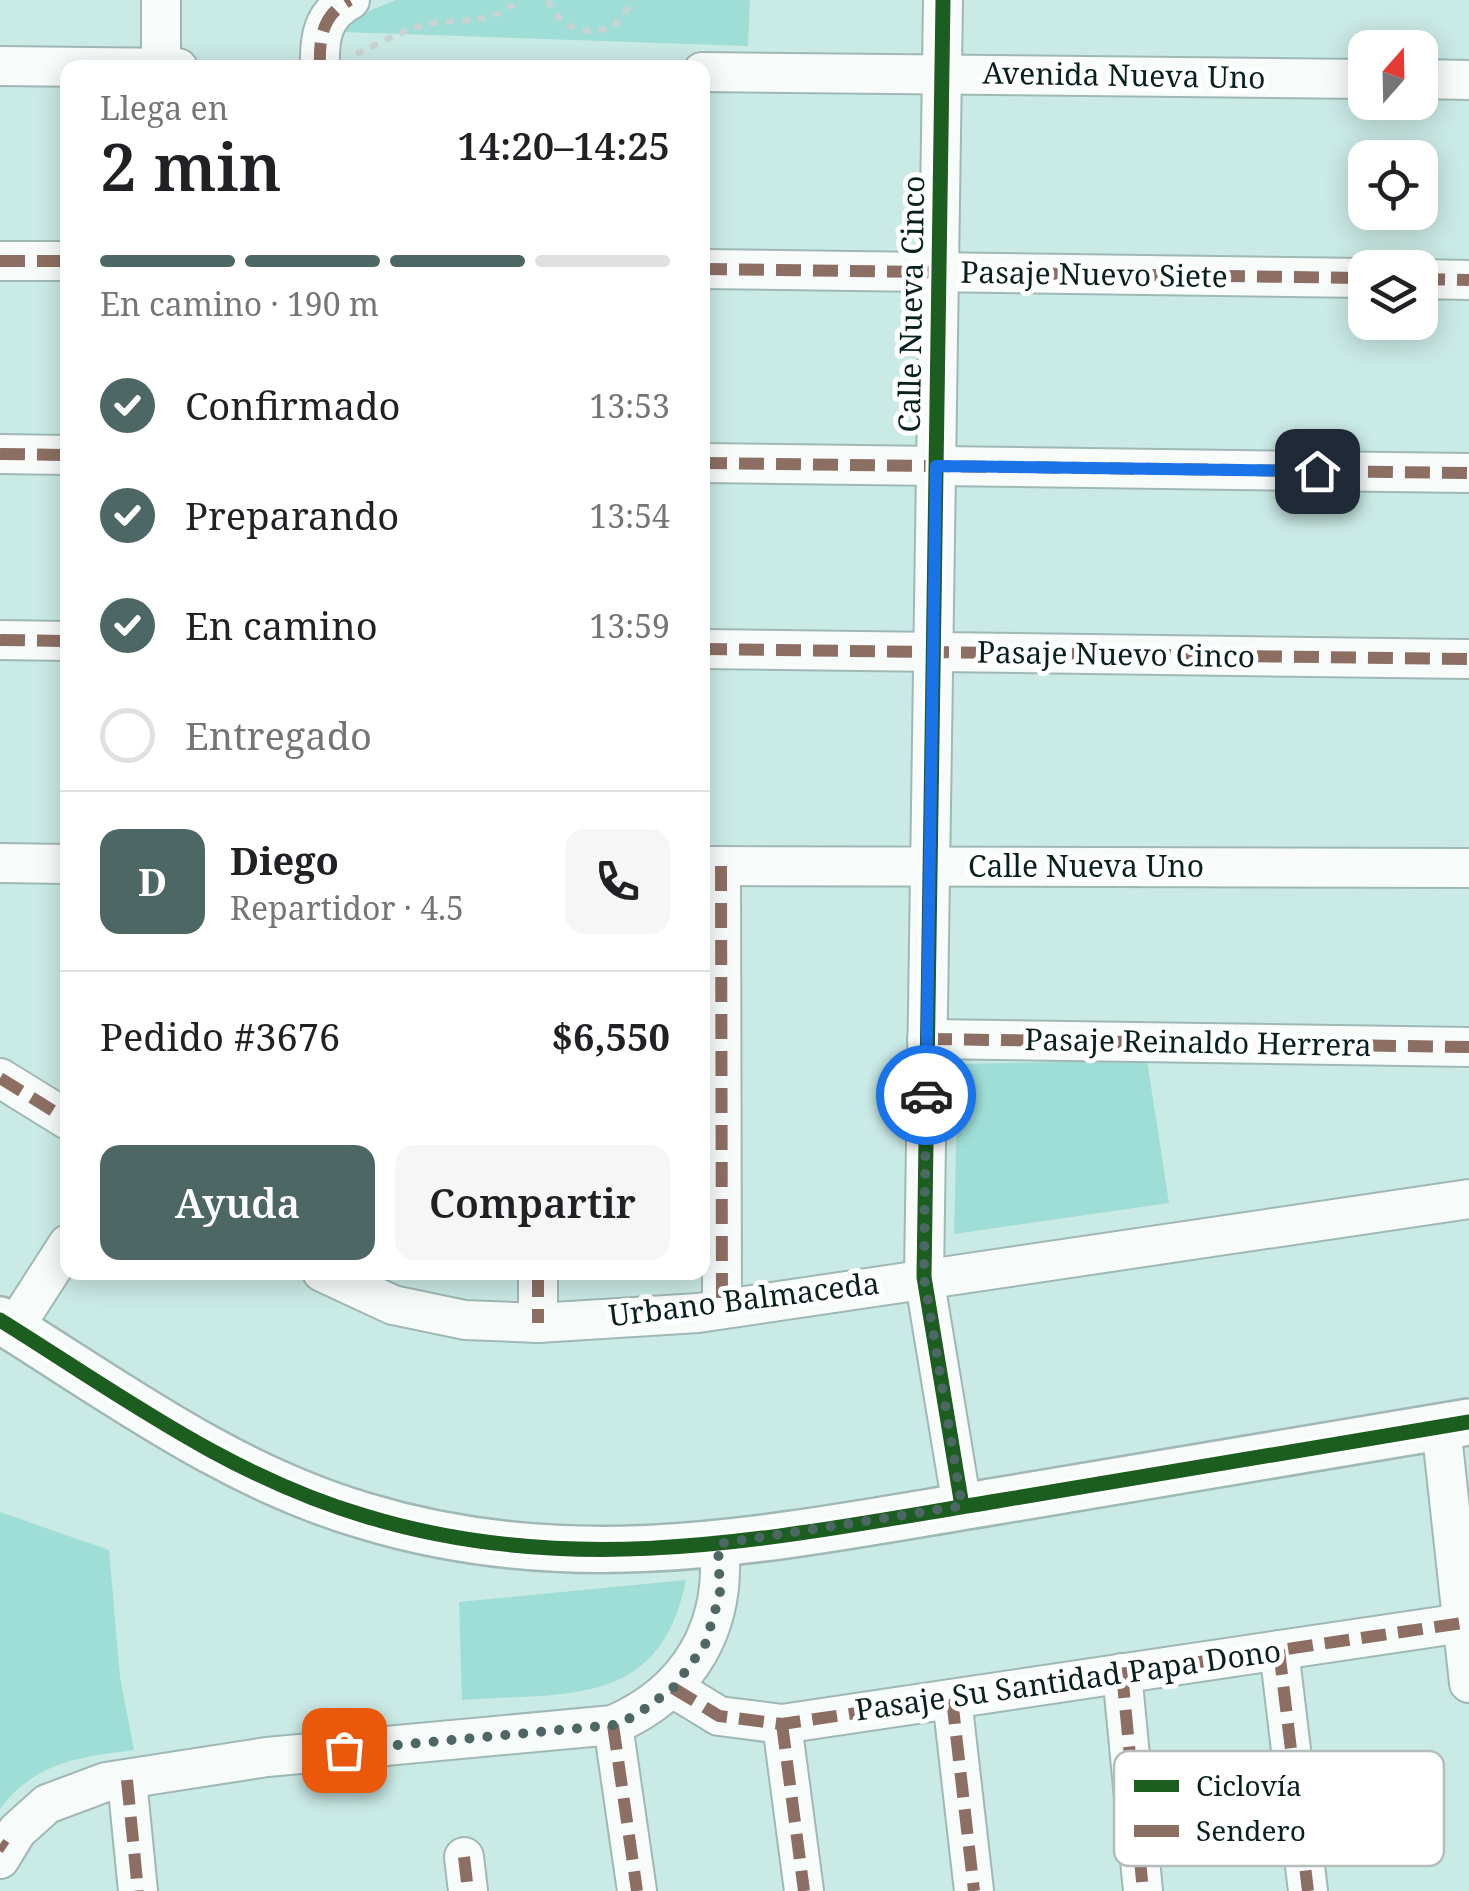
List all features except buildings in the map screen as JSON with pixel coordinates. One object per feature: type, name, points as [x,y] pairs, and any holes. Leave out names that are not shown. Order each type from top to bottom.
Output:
[{"type":"street","points":[[161,0],[161,60]]},
{"type":"street","points":[[328,60],[319,38],[326,21],[350,0]]},
{"type":"street","name":"Calle Nueva Cinco","points":[[943,0],[924,1277],[962,1506]]},
{"type":"street","points":[[0,66],[60,66]]},
{"type":"street","name":"Avenida Nueva Uno","points":[[710,72],[1348,79]]},
{"type":"street","points":[[1438,79],[1469,80]]},
{"type":"street","points":[[0,260],[60,262]]},
{"type":"street","name":"Pasaje Nuevo Siete","points":[[710,270],[1348,278]]},
{"type":"street","points":[[1438,279],[1469,280]]},
{"type":"street","points":[[0,454],[60,455]]},
{"type":"street","points":[[710,463],[1469,473]]},
{"type":"street","points":[[0,640],[60,642]]},
{"type":"street","name":"Pasaje Nuevo Cinco","points":[[710,650],[1469,659]]},
{"type":"street","points":[[0,863],[60,864]]},
{"type":"street","points":[[712,866],[722,1307]]},
{"type":"street","name":"Calle Nueva Uno","points":[[712,866],[1469,868]]},
{"type":"street","name":"Pasaje Reinaldo Herrera","points":[[927,1039],[1469,1047]]},
{"type":"street","points":[[0,1078],[60,1115]]},
{"type":"street","name":"Urbano Balmaceda","points":[[340,1280],[393,1304],[428,1314],[502,1324],[538,1323],[722,1307],[1469,1199]]},
{"type":"street","points":[[60,1254],[7,1324],[200,1448],[309,1497],[366,1517],[489,1544],[622,1553],[718,1544],[1455,1424],[1469,1683]]},
{"type":"street","points":[[538,1280],[538,1323]]},
{"type":"street","points":[[2,1850],[31,1816],[66,1794],[127,1780],[268,1757],[614,1725],[673,1688],[705,1645],[720,1582],[718,1544]]},
{"type":"street","name":"Pasaje Su Santidad Papa Dono","points":[[673,1688],[719,1716],[782,1724],[1466,1622]]},
{"type":"street","points":[[1279,1650],[1291,1751]]},
{"type":"street","points":[[1122,1673],[1130,1751]]},
{"type":"street","points":[[952,1699],[974,1891]]},
{"type":"street","points":[[782,1724],[804,1891]]},
{"type":"street","points":[[614,1725],[637,1891]]},
{"type":"street","points":[[127,1780],[138,1891]]},
{"type":"street","points":[[1141,1866],[1143,1891]]},
{"type":"street","points":[[1305,1866],[1308,1891]]},
{"type":"path","points":[[340,60],[428,24],[474,23],[504,13],[518,0]]},
{"type":"path","points":[[548,0],[553,12],[572,28],[588,33],[614,26],[634,0]]},
{"type":"shaded area","points":[[396,0],[750,0],[748,46],[342,32],[369,11]]},
{"type":"shaded area","points":[[1147,1060],[1169,1203],[954,1234],[958,1064]]},
{"type":"shaded area","points":[[0,1512],[109,1550],[120,1677],[134,1750],[60,1764],[28,1781],[0,1809]]},
{"type":"shaded area","points":[[686,1580],[673,1622],[655,1652],[632,1673],[573,1693],[462,1700],[459,1602]]},
{"type":"marked path","points":[[320,60],[324,28],[333,13],[350,0]]},
{"type":"marked path","points":[[0,261],[60,261]]},
{"type":"marked path","points":[[710,269],[1348,278]]},
{"type":"marked path","points":[[1438,279],[1469,280]]},
{"type":"marked path","points":[[0,454],[60,455]]},
{"type":"marked path","points":[[710,463],[1469,473]]},
{"type":"marked path","points":[[0,640],[60,641]]},
{"type":"marked path","points":[[710,649],[1469,659]]},
{"type":"marked path","points":[[721,866],[722,1307]]},
{"type":"marked path","points":[[927,1039],[1469,1047]]},
{"type":"marked path","points":[[0,1078],[60,1115]]},
{"type":"marked path","points":[[538,1280],[538,1323]]},
{"type":"marked path","points":[[673,1688],[719,1716],[782,1724],[1469,1622]]},
{"type":"marked path","points":[[1279,1650],[1291,1751]]},
{"type":"marked path","points":[[1122,1673],[1130,1751]]},
{"type":"marked path","points":[[952,1699],[974,1891]]},
{"type":"marked path","points":[[782,1724],[804,1891]]},
{"type":"marked path","points":[[613,1725],[637,1891]]},
{"type":"marked path","points":[[127,1780],[138,1891]]},
{"type":"marked path","points":[[0,1844],[6,1848]]},
{"type":"marked path","points":[[464,1857],[468,1891]]},
{"type":"marked path","points":[[1141,1866],[1143,1891]]},
{"type":"marked path","points":[[1305,1866],[1308,1891]]},
{"type":"cycle path","points":[[943,0],[924,1277],[962,1506]]},
{"type":"cycle path","points":[[0,1320],[176,1431],[267,1479],[365,1516],[446,1536],[525,1546],[603,1549],[759,1539],[1469,1422]]},
{"type":"way so far","points":[[344,1750],[614,1725],[655,1704],[691,1668],[705,1645],[720,1594],[718,1544],[962,1506],[924,1277],[926,1095]]},
{"type":"route","points":[[926,1095],[936,466],[1317,471]]}]
